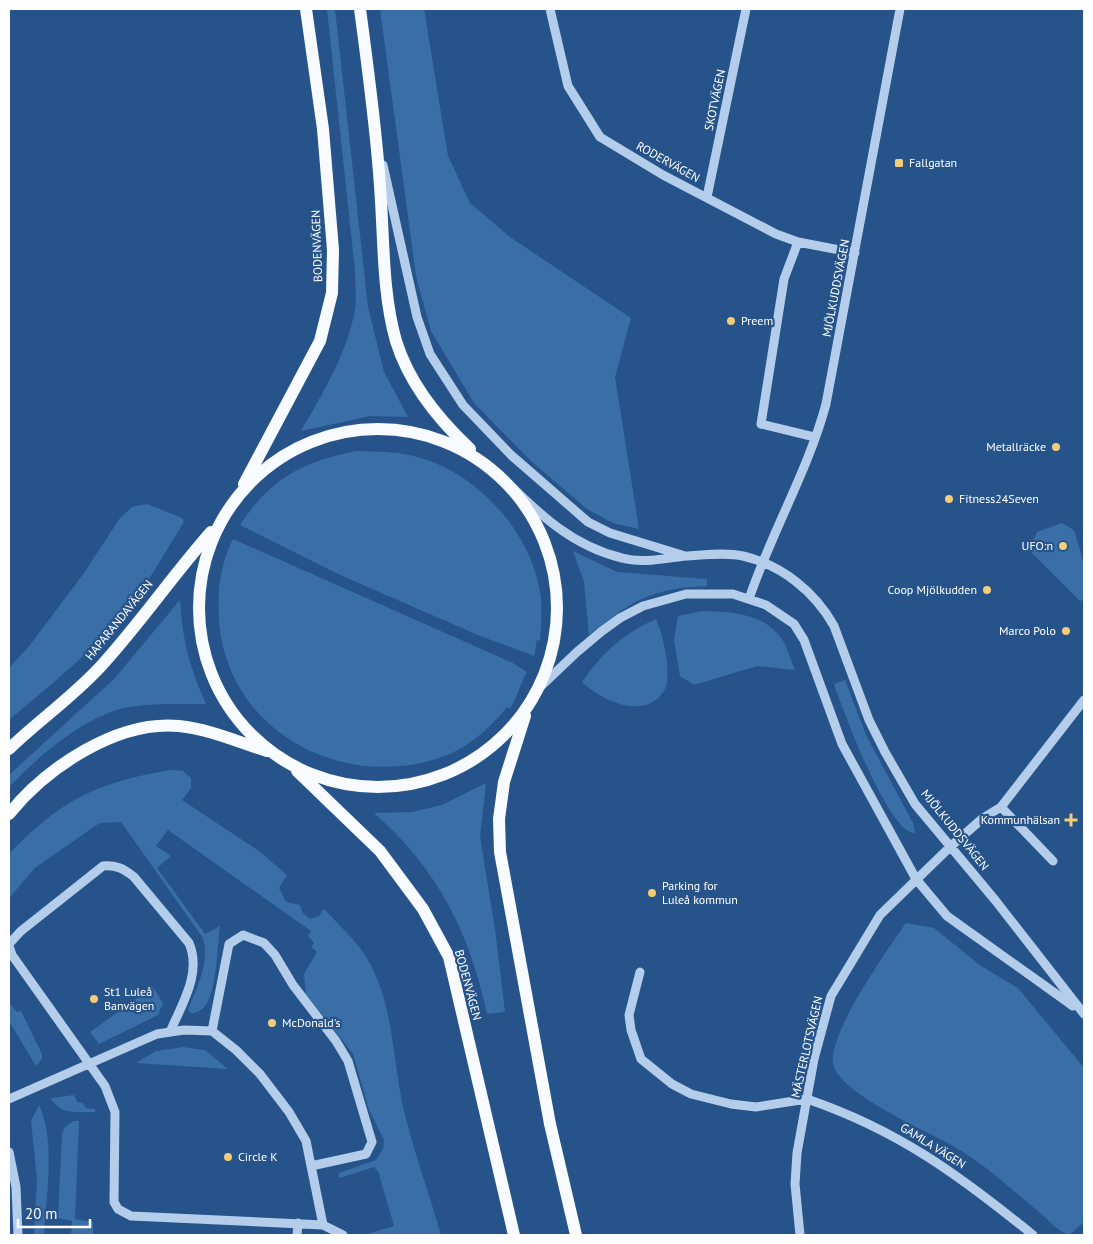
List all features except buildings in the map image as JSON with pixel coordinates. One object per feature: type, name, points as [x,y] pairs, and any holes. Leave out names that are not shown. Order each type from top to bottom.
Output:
[{"type":"main road","name":"BODENVÄGEN","points":[[240,492],[320,342],[332,293],[333,250],[323,130],[306,9]]},
{"type":"main road","points":[[360,9],[376,131],[389,309],[396,342],[406,366],[433,410],[451,432],[504,479],[526,506],[544,539],[556,587],[554,642],[538,689],[527,710],[504,782],[499,819],[500,852],[550,1124],[576,1235]]},
{"type":"main road","points":[[490,467],[447,442],[414,432],[370,428],[340,432],[309,442],[268,466],[240,492],[221,521],[209,546],[200,580],[198,620],[210,671],[224,700],[249,732],[274,754],[290,764],[316,776],[339,783],[373,787],[410,784],[443,775],[476,758],[503,737],[527,710]]},
{"type":"main road","name":"HAPARANDAVÄGEN","points":[[9,749],[101,666],[128,635],[176,571],[221,521]]},
{"type":"main road","points":[[9,814],[28,793],[64,763],[106,740],[130,730],[159,726],[180,726],[209,732],[274,754]]},
{"type":"main road","name":"BODENVÄGEN","points":[[290,764],[380,851],[424,910],[449,957],[514,1235]]},
{"type":"street","name":"RODERVÄGEN","points":[[550,9],[568,86],[600,136],[662,175],[752,222],[798,242],[855,253]]},
{"type":"street","name":"SKOTVÄGEN","points":[[707,197],[746,9]]},
{"type":"street","name":"MJÖLKUDDSVÄGEN","points":[[749,599],[761,562],[815,437],[826,404],[900,9]]},
{"type":"street","points":[[376,131],[417,317],[430,354],[453,392],[487,432],[588,522],[610,534],[687,556]]},
{"type":"street","points":[[798,242],[784,279],[761,424],[815,437]]},
{"type":"street","name":"MJÖLKUDDSVÄGEN","points":[[504,479],[549,522],[573,539],[597,550],[637,561],[687,556],[742,555],[783,572],[799,584],[827,613],[834,626],[869,720],[915,804],[995,900],[1083,1013]]},
{"type":"street","name":"MJÖLKUDDSVÄGEN","points":[[538,689],[602,631],[620,618],[643,606],[686,594],[733,594],[766,605],[782,614],[794,624],[804,640],[842,744],[916,878],[953,921],[1083,1013]]},
{"type":"street","name":"MÄSTERLOTSVÄGEN","points":[[800,1235],[795,1184],[797,1153],[814,1059],[831,996],[880,915],[950,847],[983,818],[1001,807],[1084,700]]},
{"type":"street","points":[[1001,807],[1053,861]]},
{"type":"street","points":[[170,1032],[192,979],[195,966],[193,952],[189,943],[134,876],[125,870],[114,865],[103,866],[21,931],[9,945],[12,955],[104,1086],[115,1112],[114,1202],[122,1213],[131,1216],[323,1225],[343,1235]]},
{"type":"street","points":[[212,1031],[229,944],[242,936],[264,943],[348,1061],[372,1142],[366,1154],[311,1166]]},
{"type":"street","points":[[640,972],[629,1015],[634,1039],[641,1059],[672,1084],[691,1094],[731,1104],[756,1107],[807,1099]]},
{"type":"street","points":[[9,1099],[38,1084],[89,1066],[118,1049],[157,1034],[212,1031],[236,1050],[260,1074],[306,1141],[323,1225]]},
{"type":"street","name":"GAMLA VÄGEN","points":[[807,1099],[846,1112],[909,1144],[968,1182],[1033,1235]]},
{"type":"street","points":[[9,1152],[16,1187],[18,1235]]},
{"type":"street","points":[[297,1235],[298,1223]]},
{"type":"shaded area","points":[[327,9],[335,9],[368,307],[384,372],[408,417],[370,416],[301,431],[326,387],[340,357],[356,305],[355,271]]},
{"type":"shaded area","points":[[380,9],[424,9],[448,156],[470,203],[510,237],[631,318],[615,377],[639,529],[613,523],[587,509],[531,461],[474,403],[431,331],[416,276]]},
{"type":"shaded area","points":[[356,451],[390,452],[407,455],[424,459],[446,468],[466,480],[485,495],[502,513],[516,532],[528,554],[536,576],[541,599],[541,620],[540,641],[537,640],[534,656],[480,636],[338,574],[240,525],[264,495],[289,474],[319,461]]},
{"type":"shaded area","points":[[147,504],[182,518],[184,522],[154,571],[135,599],[107,633],[9,720],[9,668],[30,645],[84,573],[120,518],[132,507]]},
{"type":"shaded area","points":[[1062,523],[1074,530],[1084,564],[1084,600],[1080,601],[1029,550],[1037,532]]},
{"type":"shaded area","points":[[233,539],[513,663],[527,672],[510,709],[507,707],[486,730],[470,743],[452,753],[404,766],[366,766],[329,758],[296,743],[266,721],[243,693],[227,659],[219,620],[220,579]]},
{"type":"shaded area","points":[[573,551],[617,572],[707,579],[707,586],[671,590],[643,598],[618,613],[589,635],[584,582]]},
{"type":"shaded area","points":[[180,600],[188,654],[195,678],[206,704],[148,705],[112,711],[64,738],[9,787],[9,775],[114,679]]},
{"type":"shaded area","points":[[702,611],[725,612],[758,619],[776,632],[783,641],[795,670],[757,666],[694,685],[680,676],[674,641],[678,616]]},
{"type":"shaded area","points":[[656,619],[664,644],[668,676],[664,691],[656,700],[646,705],[623,705],[601,696],[582,682],[614,645],[624,637]]},
{"type":"shaded area","points":[[845,680],[866,735],[913,823],[915,833],[904,828],[892,814],[856,742],[834,684]]},
{"type":"shaded area","points":[[171,770],[183,771],[191,778],[191,788],[182,800],[259,851],[287,875],[279,888],[286,902],[300,905],[302,912],[310,919],[319,916],[324,909],[356,943],[372,967],[380,987],[391,1030],[406,1119],[441,1235],[364,1235],[394,1226],[378,1171],[374,1167],[339,1178],[339,1173],[376,1160],[383,1149],[384,1140],[369,1110],[353,1054],[306,994],[304,974],[317,952],[311,947],[314,943],[308,936],[311,931],[168,830],[156,846],[171,856],[157,868],[205,934],[220,926],[213,986],[204,1007],[192,1014],[188,1010],[204,966],[205,947],[203,938],[121,822],[100,823],[95,826],[35,868],[9,898],[9,854],[46,820],[63,807],[101,788],[145,775]]},
{"type":"shaded area","points":[[486,783],[480,837],[495,929],[505,1012],[487,1014],[471,956],[448,904],[416,856],[374,813],[412,812],[442,805]]},
{"type":"shaded area","points":[[906,923],[934,928],[981,966],[1018,988],[1084,1068],[1084,1222],[1069,1235],[1057,1229],[977,1162],[955,1147],[886,1111],[850,1087],[838,1075],[833,1063],[834,1049],[840,1032],[861,992]]},
{"type":"shaded area","points":[[153,987],[163,1003],[158,1015],[99,1044],[90,1032]]},
{"type":"shaded area","points":[[9,1003],[17,1012],[21,1011],[42,1054],[42,1059],[36,1066],[9,1021]]},
{"type":"shaded area","points":[[183,1047],[205,1050],[228,1069],[136,1063],[156,1051]]},
{"type":"shaded area","points":[[74,1095],[77,1102],[83,1103],[86,1108],[95,1109],[95,1112],[64,1110],[51,1098]]},
{"type":"shaded area","points":[[39,1105],[47,1135],[49,1169],[44,1235],[34,1235],[37,1179],[31,1121]]},
{"type":"shaded area","points":[[73,1121],[79,1121],[75,1219],[93,1222],[93,1235],[71,1235],[72,1221],[58,1218],[62,1135],[64,1128]]},
{"type":"place","name":"Fallgatan","points":[[899,163]]},
{"type":"place","name":"Preem","points":[[731,321]]},
{"type":"place","name":"Metallräcke","points":[[1056,447]]},
{"type":"place","name":"Fitness24Seven","points":[[949,499]]},
{"type":"place","name":"UFO:n","points":[[1063,546]]},
{"type":"place","name":"Coop Mjölkudden","points":[[987,590]]},
{"type":"place","name":"Marco Polo","points":[[1066,631]]},
{"type":"place","name":"Kommunhälsan","points":[[1071,820]]},
{"type":"place","name":"Parking for Luleå kommun","points":[[652,893]]},
{"type":"place","name":"St1 Luleå Banvägen","points":[[94,999]]},
{"type":"place","name":"McDonald's","points":[[272,1023]]},
{"type":"place","name":"Circle K","points":[[228,1157]]}]
